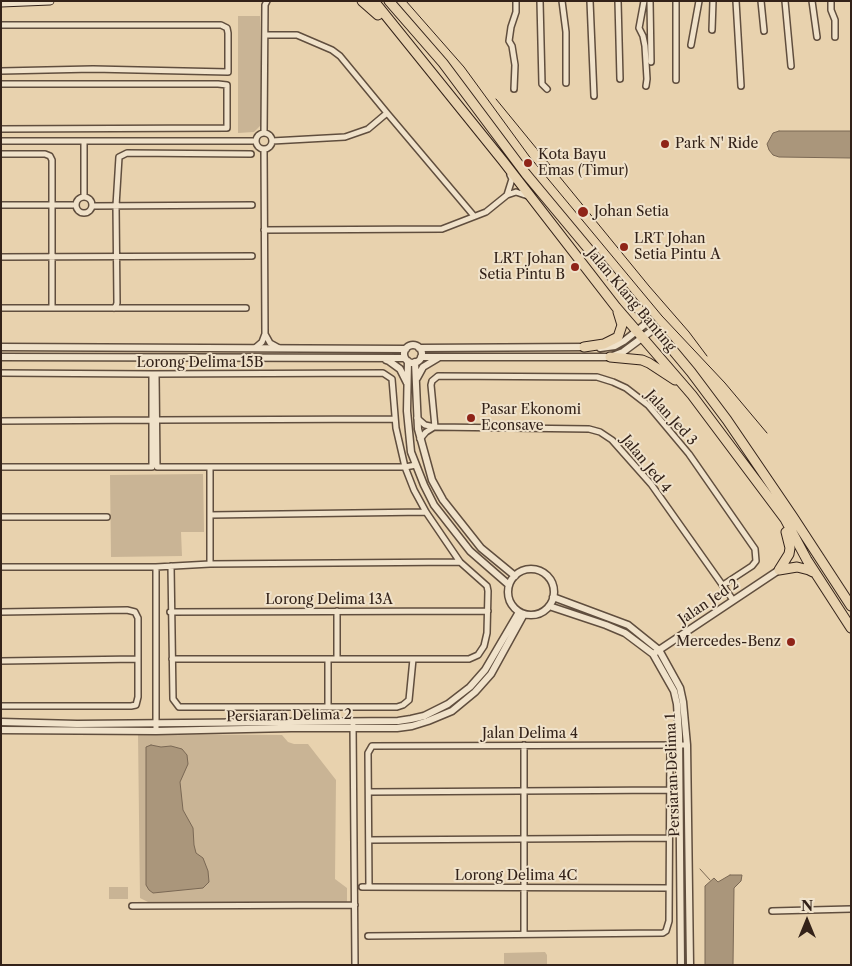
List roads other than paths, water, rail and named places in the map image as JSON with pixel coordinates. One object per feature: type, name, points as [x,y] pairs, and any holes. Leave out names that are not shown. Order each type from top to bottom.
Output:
[{"type":"highway","points":[[362,1],[370,6],[420,58]]},
{"type":"highway","name":"Jalan Klang Banting","points":[[374,1],[503,161],[616,307],[692,395],[785,519],[815,574],[851,628]]},
{"type":"highway","name":"Jalan Klang Banting","points":[[389,1],[443,63],[526,174],[690,372],[727,420],[851,606]]},
{"type":"highway","points":[[400,1],[402,17]]},
{"type":"highway","points":[[584,347],[604,344],[618,337],[622,325],[616,307]]},
{"type":"highway","points":[[610,357],[642,360],[649,363],[692,395]]},
{"type":"highway","points":[[779,570],[789,554],[790,548],[785,519]]},
{"type":"highway","points":[[779,570],[797,567],[809,570],[815,574]]},
{"type":"main road","points":[[1,3],[50,1]]},
{"type":"street","points":[[514,89],[515,65],[510,41],[511,27],[516,12],[516,1]]},
{"type":"street","points":[[540,1],[542,84],[547,89]]},
{"type":"street","points":[[562,1],[566,32],[566,83]]},
{"type":"street","points":[[590,1],[594,96]]},
{"type":"street","points":[[618,1],[620,79]]},
{"type":"street","points":[[644,1],[639,28],[644,36],[646,86]]},
{"type":"street","points":[[650,1],[651,62]]},
{"type":"street","points":[[676,1],[676,80]]},
{"type":"street","points":[[691,46],[698,1]]},
{"type":"street","points":[[712,30],[714,1]]},
{"type":"street","points":[[736,1],[741,86]]},
{"type":"street","points":[[761,1],[764,31]]},
{"type":"street","points":[[785,1],[791,66]]},
{"type":"street","points":[[812,1],[817,37]]},
{"type":"street","points":[[831,1],[831,10],[835,20],[835,37]]},
{"type":"street","points":[[264,2],[264,133]]},
{"type":"street","points":[[1,6],[13,3]]},
{"type":"street","points":[[1,25],[224,26],[227,28],[228,33],[227,141]]},
{"type":"street","points":[[265,35],[297,35],[332,50],[340,56],[474,216]]},
{"type":"street","points":[[1,71],[94,69],[228,72]]},
{"type":"street","points":[[1,84],[227,84]]},
{"type":"street","points":[[272,141],[336,139],[345,137],[368,129],[387,113]]},
{"type":"street","points":[[1,129],[227,128]]},
{"type":"street","points":[[264,133],[269,135],[272,141],[269,148],[264,150],[257,146],[256,141],[257,136],[264,133]]},
{"type":"street","points":[[1,141],[256,141]]},
{"type":"street","points":[[84,141],[84,196]]},
{"type":"street","points":[[264,150],[266,334],[270,343],[279,348]]},
{"type":"street","points":[[1,154],[45,154],[52,160],[52,308]]},
{"type":"street","points":[[114,308],[117,303],[116,206],[118,160],[121,155],[251,154]]},
{"type":"street","points":[[503,161],[512,179],[507,195]]},
{"type":"street","points":[[264,230],[442,229],[486,212],[507,195],[516,192],[527,195],[536,204]]},
{"type":"street","points":[[84,196],[91,199],[93,206],[90,211],[84,213],[78,211],[76,205],[78,199],[84,196]]},
{"type":"street","points":[[1,205],[76,205]]},
{"type":"street","points":[[93,206],[252,205]]},
{"type":"street","points":[[1,257],[252,256]]},
{"type":"street","points":[[1,308],[246,308]]},
{"type":"street","points":[[1,357],[377,358],[409,360],[421,357],[444,356],[610,357],[623,352],[651,325]]},
{"type":"street","points":[[255,348],[262,342],[266,334]]},
{"type":"street","points":[[377,358],[412,345],[419,348],[608,348],[640,334]]},
{"type":"street","points":[[1,347],[405,349]]},
{"type":"street","points":[[419,348],[421,357]]},
{"type":"street","points":[[405,349],[416,383],[420,440],[432,480],[444,500],[481,548],[515,576]]},
{"type":"street","points":[[416,383],[423,367],[444,356]]},
{"type":"street","points":[[377,358],[389,361],[400,369],[408,385]]},
{"type":"street","points":[[409,360],[407,411],[412,452],[416,465],[434,505],[470,551],[509,585]]},
{"type":"street","name":"Lorong Delima 15B","points":[[1,373],[383,373],[390,376],[393,383],[394,419]]},
{"type":"street","points":[[154,374],[155,467]]},
{"type":"street","name":"Jalan Jed 3","points":[[435,427],[431,385],[434,378],[438,376],[597,377],[626,388],[648,404],[689,454],[755,549],[756,561],[752,566],[723,585]]},
{"type":"street","name":"Jalan Jed 4","points":[[417,418],[425,425],[435,427],[589,429],[600,432],[612,440],[651,484],[733,600]]},
{"type":"street","points":[[1,421],[394,419],[405,467],[414,490],[426,512],[460,562],[487,586],[487,633],[484,646],[478,655],[469,659],[172,659]]},
{"type":"street","points":[[420,440],[426,432],[435,427]]},
{"type":"street","points":[[416,465],[425,455]]},
{"type":"street","points":[[1,467],[405,467],[420,464],[429,468]]},
{"type":"street","points":[[210,468],[210,564]]},
{"type":"street","points":[[210,515],[426,512]]},
{"type":"street","points":[[1,516],[106,517]]},
{"type":"street","points":[[1,567],[156,568],[210,564],[460,562]]},
{"type":"street","points":[[171,566],[170,612],[173,699],[178,707],[396,707],[410,700],[413,659]]},
{"type":"street","points":[[156,568],[156,731]]},
{"type":"street","points":[[526,570],[539,571],[549,579],[554,590],[553,597],[549,606],[538,614],[522,613],[513,607],[509,600],[509,585],[515,576],[526,570]]},
{"type":"street","name":"Jalan Jed 2","points":[[656,652],[779,570]]},
{"type":"street","name":"Persiaran Delima 1","points":[[553,597],[628,625],[645,637],[680,688],[687,745],[690,965]]},
{"type":"street","name":"Persiaran Delima 1","points":[[549,606],[625,633],[656,652],[674,691],[677,704],[679,745],[681,965]]},
{"type":"street","points":[[1,612],[127,610],[135,612],[138,618],[138,701],[136,705],[1,706]]},
{"type":"street","points":[[337,611],[337,659]]},
{"type":"street","name":"Lorong Delima 13A","points":[[170,612],[488,611]]},
{"type":"street","name":"Persiaran Delima 2","points":[[1,722],[77,724],[156,722],[353,724],[397,728],[412,726],[452,711],[475,692],[491,674],[522,613]]},
{"type":"street","points":[[844,618],[851,635]]},
{"type":"street","points":[[328,659],[328,706]]},
{"type":"street","points":[[1,661],[138,660]]},
{"type":"street","points":[[353,724],[355,965]]},
{"type":"street","name":"Persiaran Delima 2","points":[[1,730],[156,731],[353,724]]},
{"type":"street","points":[[368,936],[666,932],[669,921],[670,745]]},
{"type":"street","name":"Jalan Delima 4","points":[[368,792],[368,753],[372,746],[687,745]]},
{"type":"street","points":[[524,746],[524,934]]},
{"type":"street","points":[[369,887],[368,792],[670,790]]},
{"type":"street","points":[[369,840],[670,838]]},
{"type":"street","name":"Lorong Delima 4C","points":[[362,887],[669,888]]},
{"type":"street","points":[[132,906],[355,905]]},
{"type":"street","points":[[772,911],[851,910]]},
{"type":"waterway","points":[[700,869],[710,880]]},
{"type":"tram line","points":[[406,1],[464,67],[529,156],[662,316],[725,383],[767,433]]},
{"type":"tram line","points":[[496,99],[707,356]]},
{"type":"place","name":"Park N' Ride","points":[[665,144]]},
{"type":"place","name":"Kota Bayu Emas (Timur)","points":[[528,163]]},
{"type":"place","name":"Johan Setia","points":[[583,212]]},
{"type":"place","name":"LRT Johan Setia Pintu A","points":[[624,247]]},
{"type":"place","name":"LRT Johan Setia Pintu B","points":[[575,267]]},
{"type":"place","name":"Pasar Ekonomi Econsave","points":[[471,418]]},
{"type":"place","name":"Mercedes-Benz","points":[[791,642]]}]
